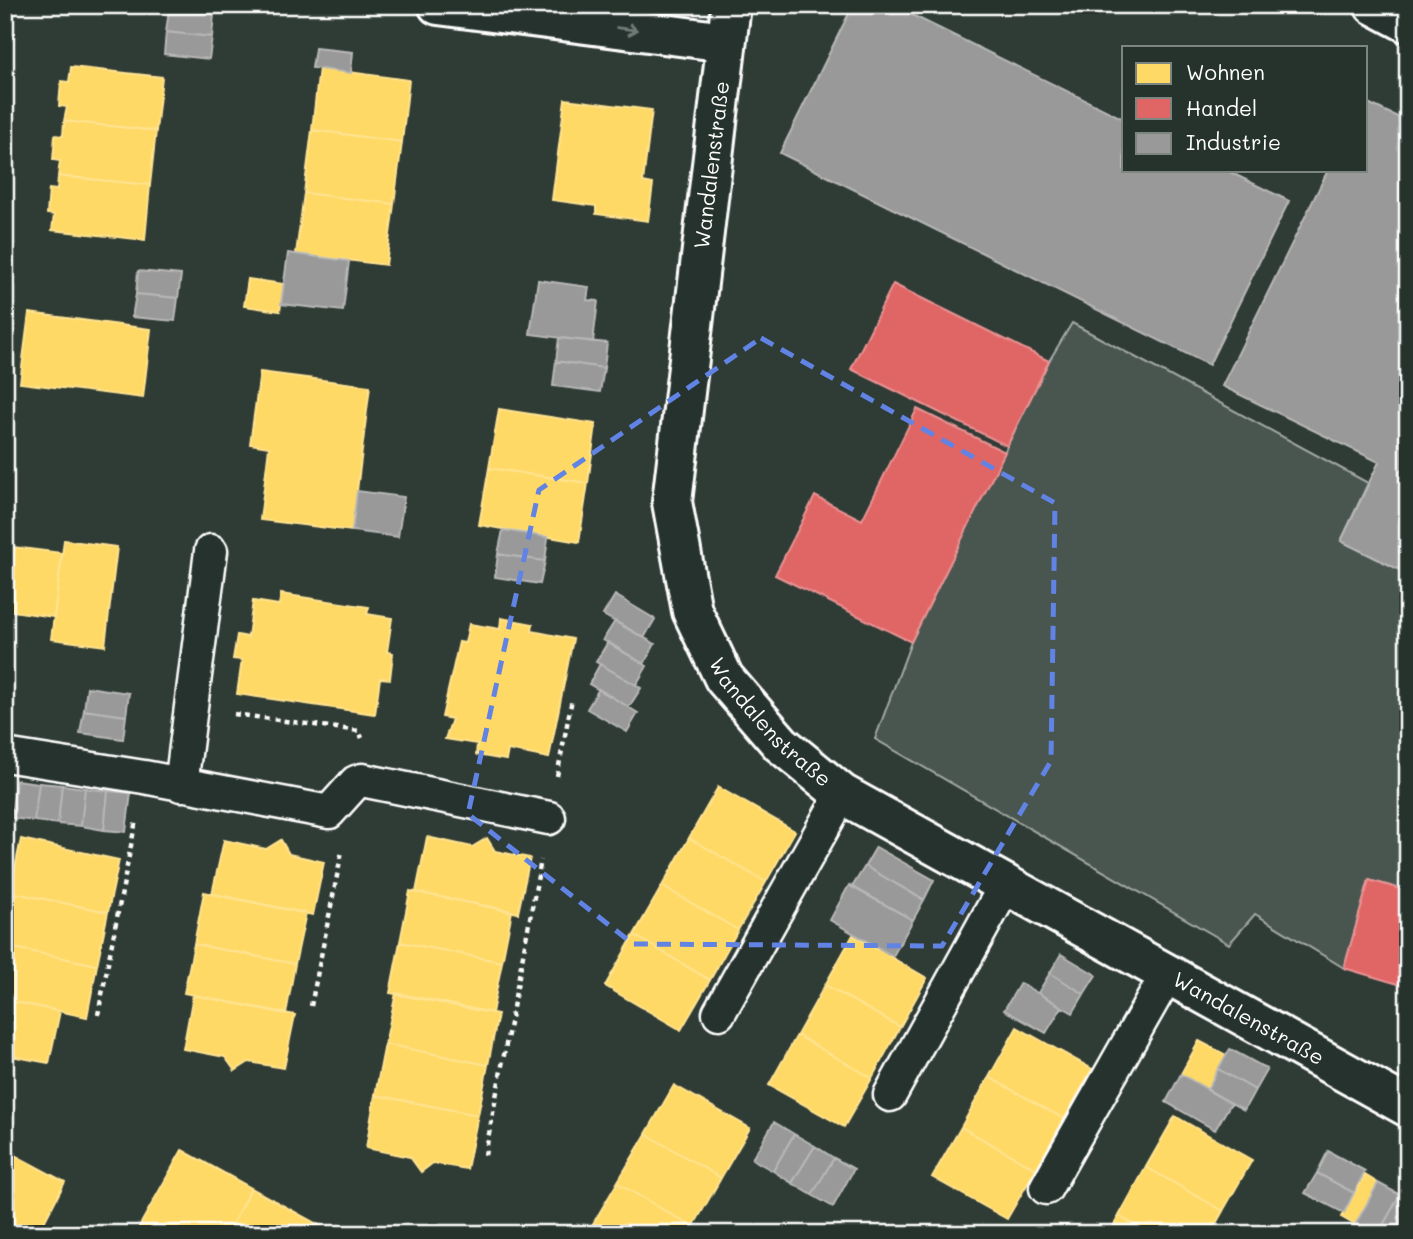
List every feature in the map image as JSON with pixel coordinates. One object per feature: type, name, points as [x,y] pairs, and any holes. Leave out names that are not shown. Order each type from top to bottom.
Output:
[{"type":"street","points":[[438,5],[729,24]]},
{"type":"street","points":[[1374,5],[1408,23]]},
{"type":"street","name":"Wandalenstraße","points":[[729,24],[672,502],[692,611],[724,678],[780,744],[842,794],[1408,1107]]},
{"type":"lane","points":[[181,785],[212,551]]},
{"type":"lane","points":[[5,755],[144,777],[329,812],[367,782],[549,818]]},
{"type":"lane","points":[[719,1013],[842,794]]},
{"type":"lane","points":[[890,1096],[1005,886]]},
{"type":"lane","points":[[1046,1188],[1168,973]]},
{"type":"path","points":[[485,1155],[572,699]]},
{"type":"path","points":[[191,708],[359,731],[367,782],[311,1006]]},
{"type":"path","points":[[98,1016],[144,777]]},
{"type":"highlighted area","points":[[761,338],[1055,503],[1051,761],[942,946],[633,944],[468,814],[539,490]]},
{"type":"shaded area","points":[[1072,323],[1368,483],[1341,541],[1408,574],[1408,891],[1369,880],[1344,968],[1255,914],[1229,944],[875,739],[911,642],[1049,361]]},
{"type":"building: Wohnen","points":[[71,67],[162,77],[156,131],[64,121],[67,107],[59,106],[61,81],[69,82]]},
{"type":"building: Wohnen","points":[[319,68],[409,80],[402,142],[312,130]]},
{"type":"building: Wohnen","points":[[565,99],[652,110],[643,182],[653,184],[648,221],[596,214],[596,206],[552,200]]},
{"type":"building: Wohnen","points":[[64,121],[156,131],[150,185],[58,176],[60,161],[53,160],[55,135],[63,136]]},
{"type":"building: Wohnen","points":[[312,130],[402,142],[394,204],[304,193]]},
{"type":"building: Wohnen","points":[[58,176],[150,185],[145,240],[52,230],[54,215],[47,214],[49,189],[57,190]]},
{"type":"building: Wohnen","points":[[304,193],[394,204],[386,265],[296,254]]},
{"type":"building: Wohnen","points":[[248,279],[284,284],[280,311],[244,306]]},
{"type":"building: Wohnen","points":[[29,313],[151,329],[143,398],[20,383]]},
{"type":"building: Wohnen","points":[[260,372],[370,386],[352,531],[260,520],[269,447],[250,444]]},
{"type":"building: Wohnen","points":[[499,409],[596,424],[588,483],[489,468]]},
{"type":"building: Wohnen","points":[[489,468],[588,483],[579,542],[479,525]]},
{"type":"building: Wohnen","points":[[64,540],[117,547],[105,646],[51,639]]},
{"type":"building: Wohnen","points":[[5,546],[62,553],[54,617],[5,610]]},
{"type":"building: Wohnen","points":[[281,594],[369,607],[367,614],[392,618],[387,652],[393,653],[390,679],[380,678],[375,714],[237,694],[242,660],[233,659],[237,635],[248,637],[253,601],[279,605]]},
{"type":"building: Wohnen","points":[[501,618],[533,624],[532,631],[573,639],[549,758],[508,750],[506,760],[476,755],[477,744],[445,739],[452,719],[442,717],[459,642],[465,643],[469,624],[500,629]]},
{"type":"building: Wohnen","points":[[718,787],[795,831],[766,882],[689,838]]},
{"type":"building: Wohnen","points":[[427,837],[472,847],[487,838],[495,851],[530,858],[518,913],[416,892]]},
{"type":"building: Wohnen","points":[[689,838],[766,882],[738,930],[662,886]]},
{"type":"building: Wohnen","points":[[21,839],[119,860],[108,912],[10,892]]},
{"type":"building: Wohnen","points":[[224,840],[266,849],[281,840],[289,854],[324,862],[313,915],[212,894]]},
{"type":"building: Wohnen","points":[[662,886],[738,930],[710,980],[634,935]]},
{"type":"building: Wohnen","points":[[410,891],[512,911],[502,962],[400,942]]},
{"type":"building: Wohnen","points":[[10,892],[108,912],[97,965],[5,946],[5,915]]},
{"type":"building: Wohnen","points":[[204,892],[306,913],[295,964],[194,944]]},
{"type":"building: Wohnen","points":[[634,935],[710,980],[681,1030],[605,986]]},
{"type":"building: Wohnen","points":[[853,935],[927,978],[900,1027],[825,985]]},
{"type":"building: Wohnen","points":[[400,942],[502,962],[492,1013],[390,993]]},
{"type":"building: Wohnen","points":[[194,944],[295,964],[286,1014],[184,993]]},
{"type":"building: Wohnen","points":[[5,946],[97,965],[87,1017],[5,1000]]},
{"type":"building: Wohnen","points":[[825,985],[900,1027],[872,1078],[797,1035]]},
{"type":"building: Wohnen","points":[[396,993],[498,1014],[488,1065],[385,1044]]},
{"type":"building: Wohnen","points":[[193,995],[295,1015],[284,1068],[249,1062],[235,1071],[225,1057],[183,1049]]},
{"type":"building: Wohnen","points":[[5,1000],[60,1011],[49,1063],[5,1055]]},
{"type":"building: Wohnen","points":[[1017,1027],[1092,1069],[1064,1119],[989,1077]]},
{"type":"building: Wohnen","points":[[797,1035],[872,1078],[844,1127],[769,1085]]},
{"type":"building: Wohnen","points":[[1199,1041],[1226,1055],[1207,1090],[1181,1074]]},
{"type":"building: Wohnen","points":[[385,1044],[488,1065],[478,1115],[375,1095]]},
{"type":"building: Wohnen","points":[[989,1077],[1064,1119],[1036,1169],[961,1127]]},
{"type":"building: Wohnen","points":[[674,1085],[750,1128],[721,1178],[646,1134]]},
{"type":"building: Wohnen","points":[[375,1095],[478,1115],[467,1169],[433,1163],[421,1172],[410,1157],[366,1148]]},
{"type":"building: Wohnen","points":[[1175,1116],[1252,1160],[1223,1211],[1146,1167]]},
{"type":"building: Wohnen","points":[[961,1127],[1036,1169],[1007,1219],[932,1177]]},
{"type":"building: Wohnen","points":[[646,1134],[721,1178],[693,1227],[617,1183]]},
{"type":"building: Wohnen","points":[[5,1150],[65,1182],[38,1234],[5,1234]]},
{"type":"building: Wohnen","points":[[182,1150],[251,1188],[227,1234],[135,1234]]},
{"type":"building: Wohnen","points":[[1146,1167],[1223,1211],[1210,1234],[1150,1234],[1119,1216]]},
{"type":"building: Wohnen","points":[[1365,1175],[1378,1183],[1355,1225],[1341,1217]]},
{"type":"building: Wohnen","points":[[617,1183],[693,1227],[689,1234],[588,1232]]},
{"type":"building: Wohnen","points":[[251,1188],[335,1234],[227,1234]]},
{"type":"building: Wohnen","points":[[1119,1216],[1150,1234],[1109,1234]]},
{"type":"building: Handel","points":[[893,284],[1049,361],[1007,446],[851,369]]},
{"type":"building: Handel","points":[[917,409],[1005,452],[911,642],[775,575],[815,496],[862,520]]},
{"type":"building: Handel","points":[[1369,880],[1408,891],[1408,987],[1344,968]]},
{"type":"building: Industrie","points":[[853,5],[892,5],[1122,118],[1122,172],[1230,172],[1289,201],[1209,365],[780,153]]},
{"type":"building: Industrie","points":[[169,10],[214,14],[212,37],[166,32]]},
{"type":"building: Industrie","points":[[166,32],[212,37],[209,59],[164,54]]},
{"type":"building: Industrie","points":[[315,48],[353,52],[351,73],[312,68]]},
{"type":"building: Industrie","points":[[1368,103],[1408,122],[1408,574],[1341,541],[1379,462],[1222,386],[1327,172],[1368,172]]},
{"type":"building: Industrie","points":[[288,253],[349,261],[343,311],[281,304]]},
{"type":"building: Industrie","points":[[138,271],[181,275],[178,298],[136,294]]},
{"type":"building: Industrie","points":[[538,280],[589,287],[587,300],[598,301],[593,342],[530,334]]},
{"type":"building: Industrie","points":[[136,294],[178,298],[175,321],[132,317]]},
{"type":"building: Industrie","points":[[559,338],[607,343],[604,368],[556,361]]},
{"type":"building: Industrie","points":[[556,361],[604,368],[600,392],[553,386]]},
{"type":"building: Industrie","points":[[357,491],[404,497],[398,537],[352,531]]},
{"type":"building: Industrie","points":[[503,530],[548,537],[545,561],[498,554]]},
{"type":"building: Industrie","points":[[498,554],[545,561],[540,584],[495,577]]},
{"type":"building: Industrie","points":[[615,595],[655,619],[644,638],[603,615]]},
{"type":"building: Industrie","points":[[615,621],[655,644],[644,664],[603,640]]},
{"type":"building: Industrie","points":[[608,642],[647,666],[636,685],[596,662]]},
{"type":"building: Industrie","points":[[600,664],[641,688],[629,707],[589,684]]},
{"type":"building: Industrie","points":[[87,687],[129,693],[126,716],[84,710]]},
{"type":"building: Industrie","points":[[599,689],[638,713],[627,732],[587,709]]},
{"type":"building: Industrie","points":[[84,710],[126,716],[123,739],[80,733]]},
{"type":"building: Industrie","points":[[16,780],[39,783],[34,821],[11,818]]},
{"type":"building: Industrie","points":[[39,783],[62,785],[58,824],[34,821]]},
{"type":"building: Industrie","points":[[62,785],[85,788],[81,826],[58,824]]},
{"type":"building: Industrie","points":[[85,788],[108,791],[104,830],[81,826]]},
{"type":"building: Industrie","points":[[108,791],[131,793],[126,832],[104,830]]},
{"type":"building: Industrie","points":[[876,847],[934,880],[924,900],[865,866]]},
{"type":"building: Industrie","points":[[865,866],[924,900],[913,920],[852,887]]},
{"type":"building: Industrie","points":[[849,885],[913,920],[893,956],[830,920]]},
{"type":"building: Industrie","points":[[1061,954],[1096,975],[1084,994],[1050,973]]},
{"type":"building: Industrie","points":[[1050,973],[1084,994],[1073,1013],[1038,993]]},
{"type":"building: Industrie","points":[[1020,983],[1062,1007],[1046,1033],[1004,1010]]},
{"type":"building: Industrie","points":[[1230,1049],[1267,1069],[1255,1090],[1218,1069]]},
{"type":"building: Industrie","points":[[1218,1069],[1255,1090],[1244,1110],[1207,1090]]},
{"type":"building: Industrie","points":[[1181,1074],[1231,1103],[1215,1130],[1166,1102]]},
{"type":"building: Industrie","points":[[774,1122],[794,1134],[773,1171],[752,1159]]},
{"type":"building: Industrie","points":[[794,1134],[815,1146],[792,1183],[773,1171]]},
{"type":"building: Industrie","points":[[815,1146],[834,1158],[812,1195],[792,1183]]},
{"type":"building: Industrie","points":[[1328,1151],[1365,1171],[1354,1193],[1317,1173]]},
{"type":"building: Industrie","points":[[834,1158],[854,1169],[833,1207],[812,1195]]},
{"type":"building: Industrie","points":[[1317,1173],[1354,1193],[1344,1213],[1305,1193]]},
{"type":"building: Industrie","points":[[1378,1183],[1400,1195],[1378,1234],[1371,1234],[1355,1225]]},
{"type":"building: Industrie","points":[[1400,1195],[1408,1200],[1408,1232],[1378,1234]]}]
